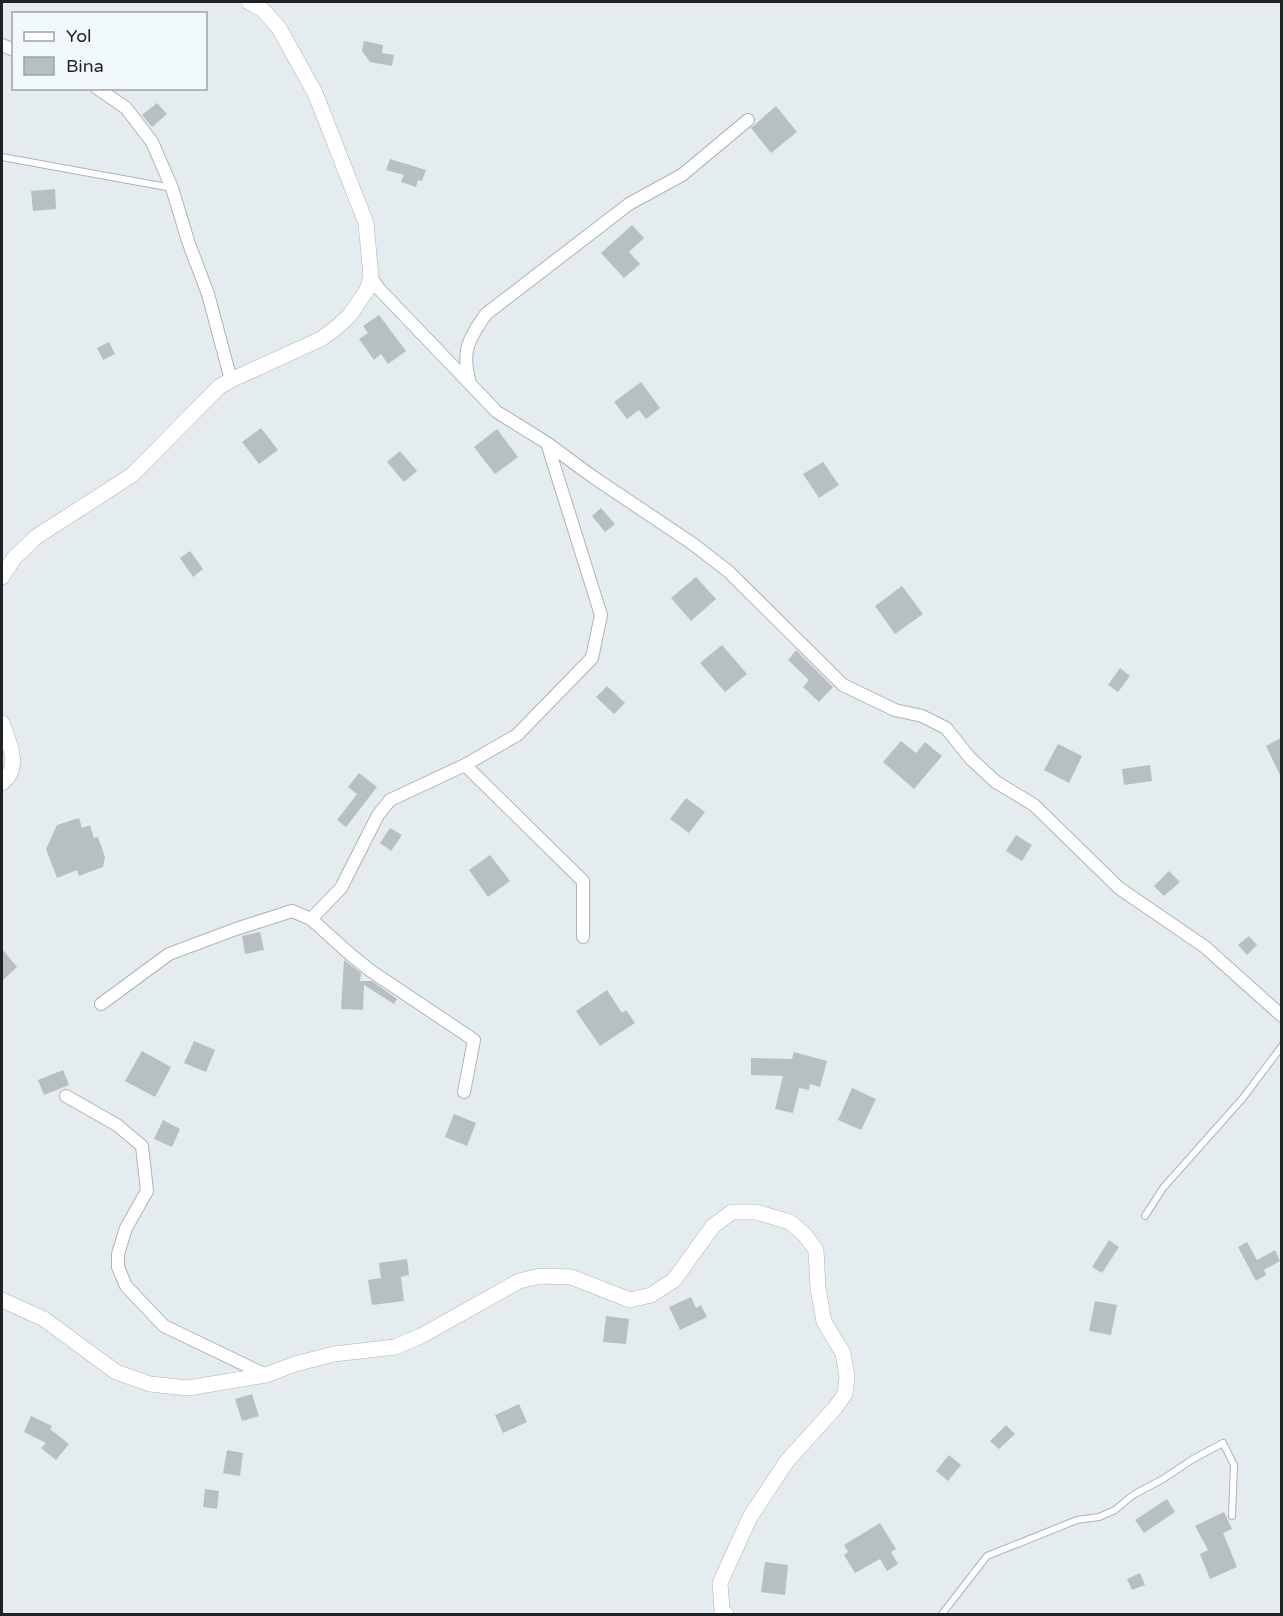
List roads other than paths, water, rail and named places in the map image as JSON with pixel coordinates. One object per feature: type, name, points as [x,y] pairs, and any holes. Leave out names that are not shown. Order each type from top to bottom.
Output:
[{"type":"street","points":[[2,577],[14,558],[36,537],[132,475],[219,387],[321,339],[349,316],[367,290],[371,277],[366,224],[315,93],[279,28],[263,10],[249,2]]},
{"type":"street","points":[[99,90],[126,108],[152,142],[172,188],[188,241],[208,294],[231,380]]},
{"type":"street","points":[[470,384],[465,354],[470,337],[486,314],[629,204],[682,175],[748,120]]},
{"type":"street","points":[[371,277],[497,412],[547,443],[592,477],[693,544],[729,572],[843,686],[896,710],[922,716],[946,728],[970,758],[996,782],[1034,806],[1119,888],[1205,947],[1281,1016]]},
{"type":"street","points":[[311,919],[342,888],[378,814],[390,800],[465,765],[517,735],[592,658],[601,615],[547,443]]},
{"type":"street","points":[[2,723],[14,756],[8,778],[2,783]]},
{"type":"street","points":[[465,765],[583,881],[583,937]]},
{"type":"street","points":[[101,1004],[169,954],[236,928],[292,911],[311,919],[357,961],[474,1040],[464,1092]]},
{"type":"street","points":[[66,1096],[117,1125],[142,1146],[147,1191],[126,1228],[118,1254],[118,1267],[126,1286],[164,1326],[266,1375]]},
{"type":"street","points":[[2,1300],[44,1319],[116,1372],[150,1384],[188,1388],[266,1375],[334,1354],[395,1347],[422,1336],[519,1281],[540,1276],[571,1277],[630,1300],[651,1295],[674,1280],[713,1226],[732,1212],[756,1212],[790,1222],[805,1235],[816,1250],[824,1322],[843,1353],[847,1377],[845,1394],[787,1461],[750,1517],[720,1583],[722,1609],[726,1614]]},
{"type":"lane","points":[[2,156],[172,188]]},
{"type":"lane","points":[[1144,1216],[1163,1188],[1243,1098],[1281,1046]]},
{"type":"lane","points":[[942,1614],[987,1556],[1077,1520],[1099,1517],[1115,1510],[1134,1495],[1222,1443],[1234,1465],[1232,1516]]}]
